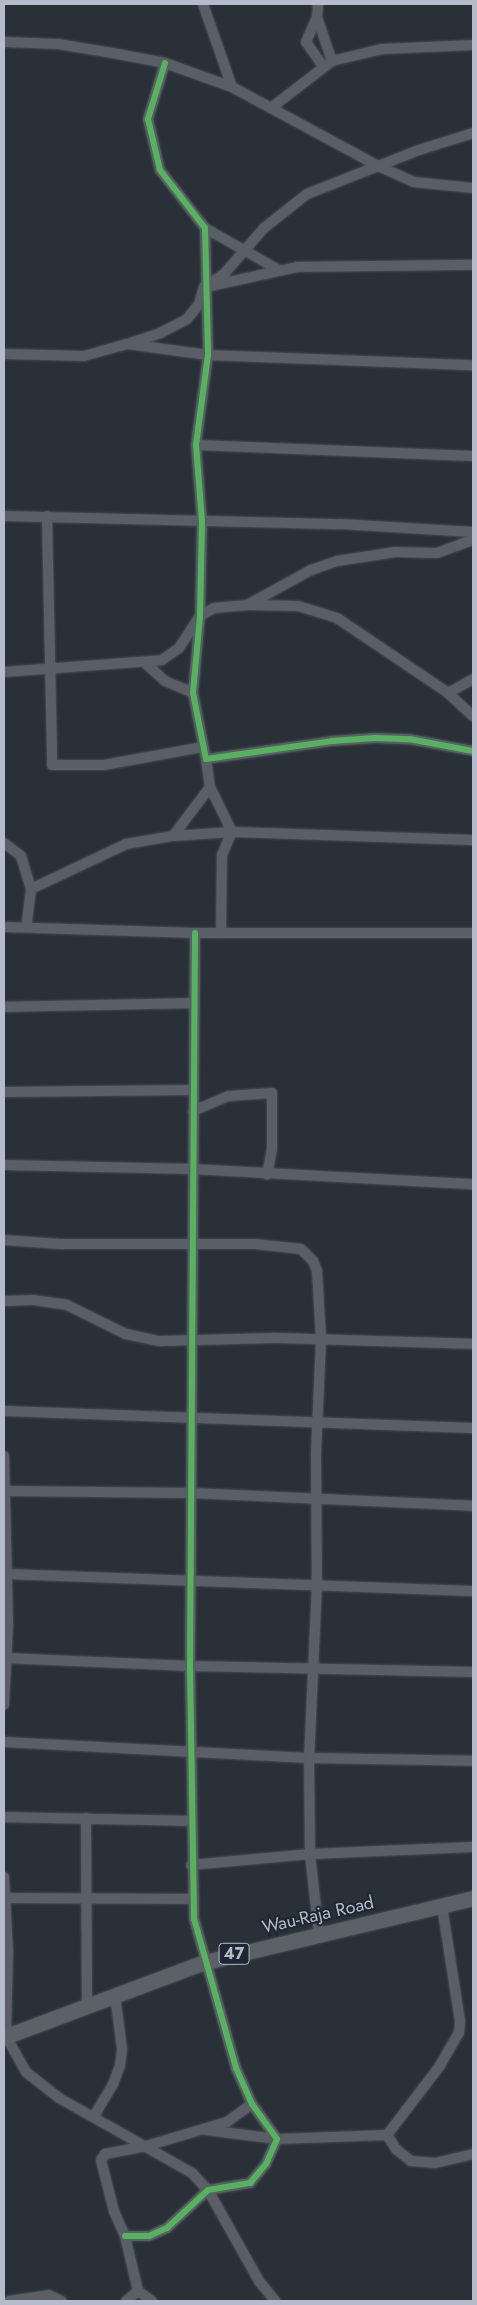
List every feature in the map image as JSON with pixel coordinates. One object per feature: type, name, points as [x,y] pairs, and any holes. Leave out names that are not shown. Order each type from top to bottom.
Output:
[{"type":"main road","name":"Wau-Raja Road","points":[[5,2037],[205,1962],[473,1898]]},
{"type":"street","points":[[203,4],[232,87]]},
{"type":"street","points":[[318,4],[317,17],[306,42],[323,66]]},
{"type":"street","points":[[317,17],[332,61]]},
{"type":"street","points":[[4,42],[58,44],[165,63],[232,87],[378,166],[414,182],[473,188]]},
{"type":"street","points":[[271,108],[291,96],[323,66],[332,61],[382,49],[473,45]]},
{"type":"street","points":[[165,63],[148,119],[160,170],[205,228],[279,270]]},
{"type":"street","points":[[4,354],[84,356],[160,334],[187,319],[199,304],[204,287],[224,274],[243,249],[289,206],[307,194],[473,132]]},
{"type":"street","points":[[205,228],[204,287],[208,355],[196,445],[202,522],[200,616],[193,692],[210,787],[232,832],[222,855],[222,932]]},
{"type":"street","points":[[204,287],[279,270],[473,265]]},
{"type":"street","points":[[127,344],[208,355],[473,365]]},
{"type":"street","points":[[196,445],[473,456]]},
{"type":"street","points":[[4,516],[364,525],[473,532]]},
{"type":"street","points":[[47,516],[52,765],[104,765],[203,747]]},
{"type":"street","points":[[248,605],[311,570],[337,561],[395,552],[437,553],[473,540]]},
{"type":"street","points":[[4,672],[50,667],[145,663],[162,660],[179,648],[200,616],[214,608],[248,605],[298,606],[337,618],[448,693],[473,716]]},
{"type":"street","points":[[145,663],[165,680],[193,692]]},
{"type":"street","points":[[448,693],[473,679]]},
{"type":"street","points":[[206,759],[332,741],[374,738],[415,740],[473,752]]},
{"type":"street","points":[[173,836],[210,787]]},
{"type":"street","points":[[31,889],[126,844],[173,836],[232,832],[473,840]]},
{"type":"street","points":[[4,843],[21,856],[31,889],[26,927]]},
{"type":"street","points":[[4,928],[26,927],[195,933],[473,933]]},
{"type":"street","points":[[195,933],[192,1090],[190,1580],[190,1821],[195,1929],[236,2068],[252,2104],[277,2139]]},
{"type":"street","points":[[4,1007],[193,1003]]},
{"type":"street","points":[[4,1092],[192,1090]]},
{"type":"street","points":[[192,1111],[229,1096],[272,1092],[272,1149],[267,1176]]},
{"type":"street","points":[[4,1165],[192,1170],[267,1176],[473,1184]]},
{"type":"street","points":[[4,1240],[60,1244],[255,1244],[301,1249],[313,1260],[317,1270],[320,1339],[316,1422],[317,1584],[308,1758],[310,1854],[319,1934]]},
{"type":"street","points":[[4,1301],[33,1300],[66,1305],[126,1334],[192,1342],[320,1339],[473,1344]]},
{"type":"street","points":[[4,1411],[191,1415],[473,1428]]},
{"type":"street","points":[[4,1456],[6,1574],[4,1705]]},
{"type":"street","points":[[4,1491],[191,1493],[473,1506]]},
{"type":"street","points":[[6,1574],[473,1591]]},
{"type":"street","points":[[4,1658],[190,1666],[312,1667],[473,1672]]},
{"type":"street","points":[[4,1742],[308,1758],[473,1761]]},
{"type":"street","points":[[4,1817],[190,1821]]},
{"type":"street","points":[[86,1818],[88,2005]]},
{"type":"street","points":[[192,1865],[310,1854],[473,1847]]},
{"type":"street","points":[[4,1877],[5,2037],[32,2080],[192,2173],[208,2190],[259,2281],[275,2301]]},
{"type":"street","points":[[4,1898],[194,1900]]},
{"type":"street","points":[[203,2130],[277,2139],[387,2134],[444,2060],[459,2034],[460,2021],[442,1906]]},
{"type":"street","points":[[94,2116],[113,2084],[120,2066],[122,2050],[114,1995]]},
{"type":"street","points":[[152,2301],[138,2291],[125,2236],[114,2211],[101,2160],[105,2154],[146,2146],[227,2122],[252,2104]]},
{"type":"street","points":[[387,2134],[396,2150],[411,2161],[435,2163],[473,2154]]},
{"type":"street","points":[[125,2236],[149,2236],[167,2228],[208,2190],[250,2183],[266,2164],[277,2139]]},
{"type":"street","points":[[126,2301],[138,2291]]},
{"type":"street","points":[[9,2301],[49,2295],[62,2301]]},
{"type":"cycle path","points":[[165,63],[148,119],[160,170],[205,228],[208,355],[196,445],[202,521],[200,616],[193,693],[206,759],[332,741],[375,738],[409,739],[473,751]]},
{"type":"cycle path","points":[[125,2236],[149,2236],[167,2228],[208,2190],[250,2183],[266,2164],[277,2139],[252,2104],[236,2068],[194,1919],[190,1666],[195,933]]}]
